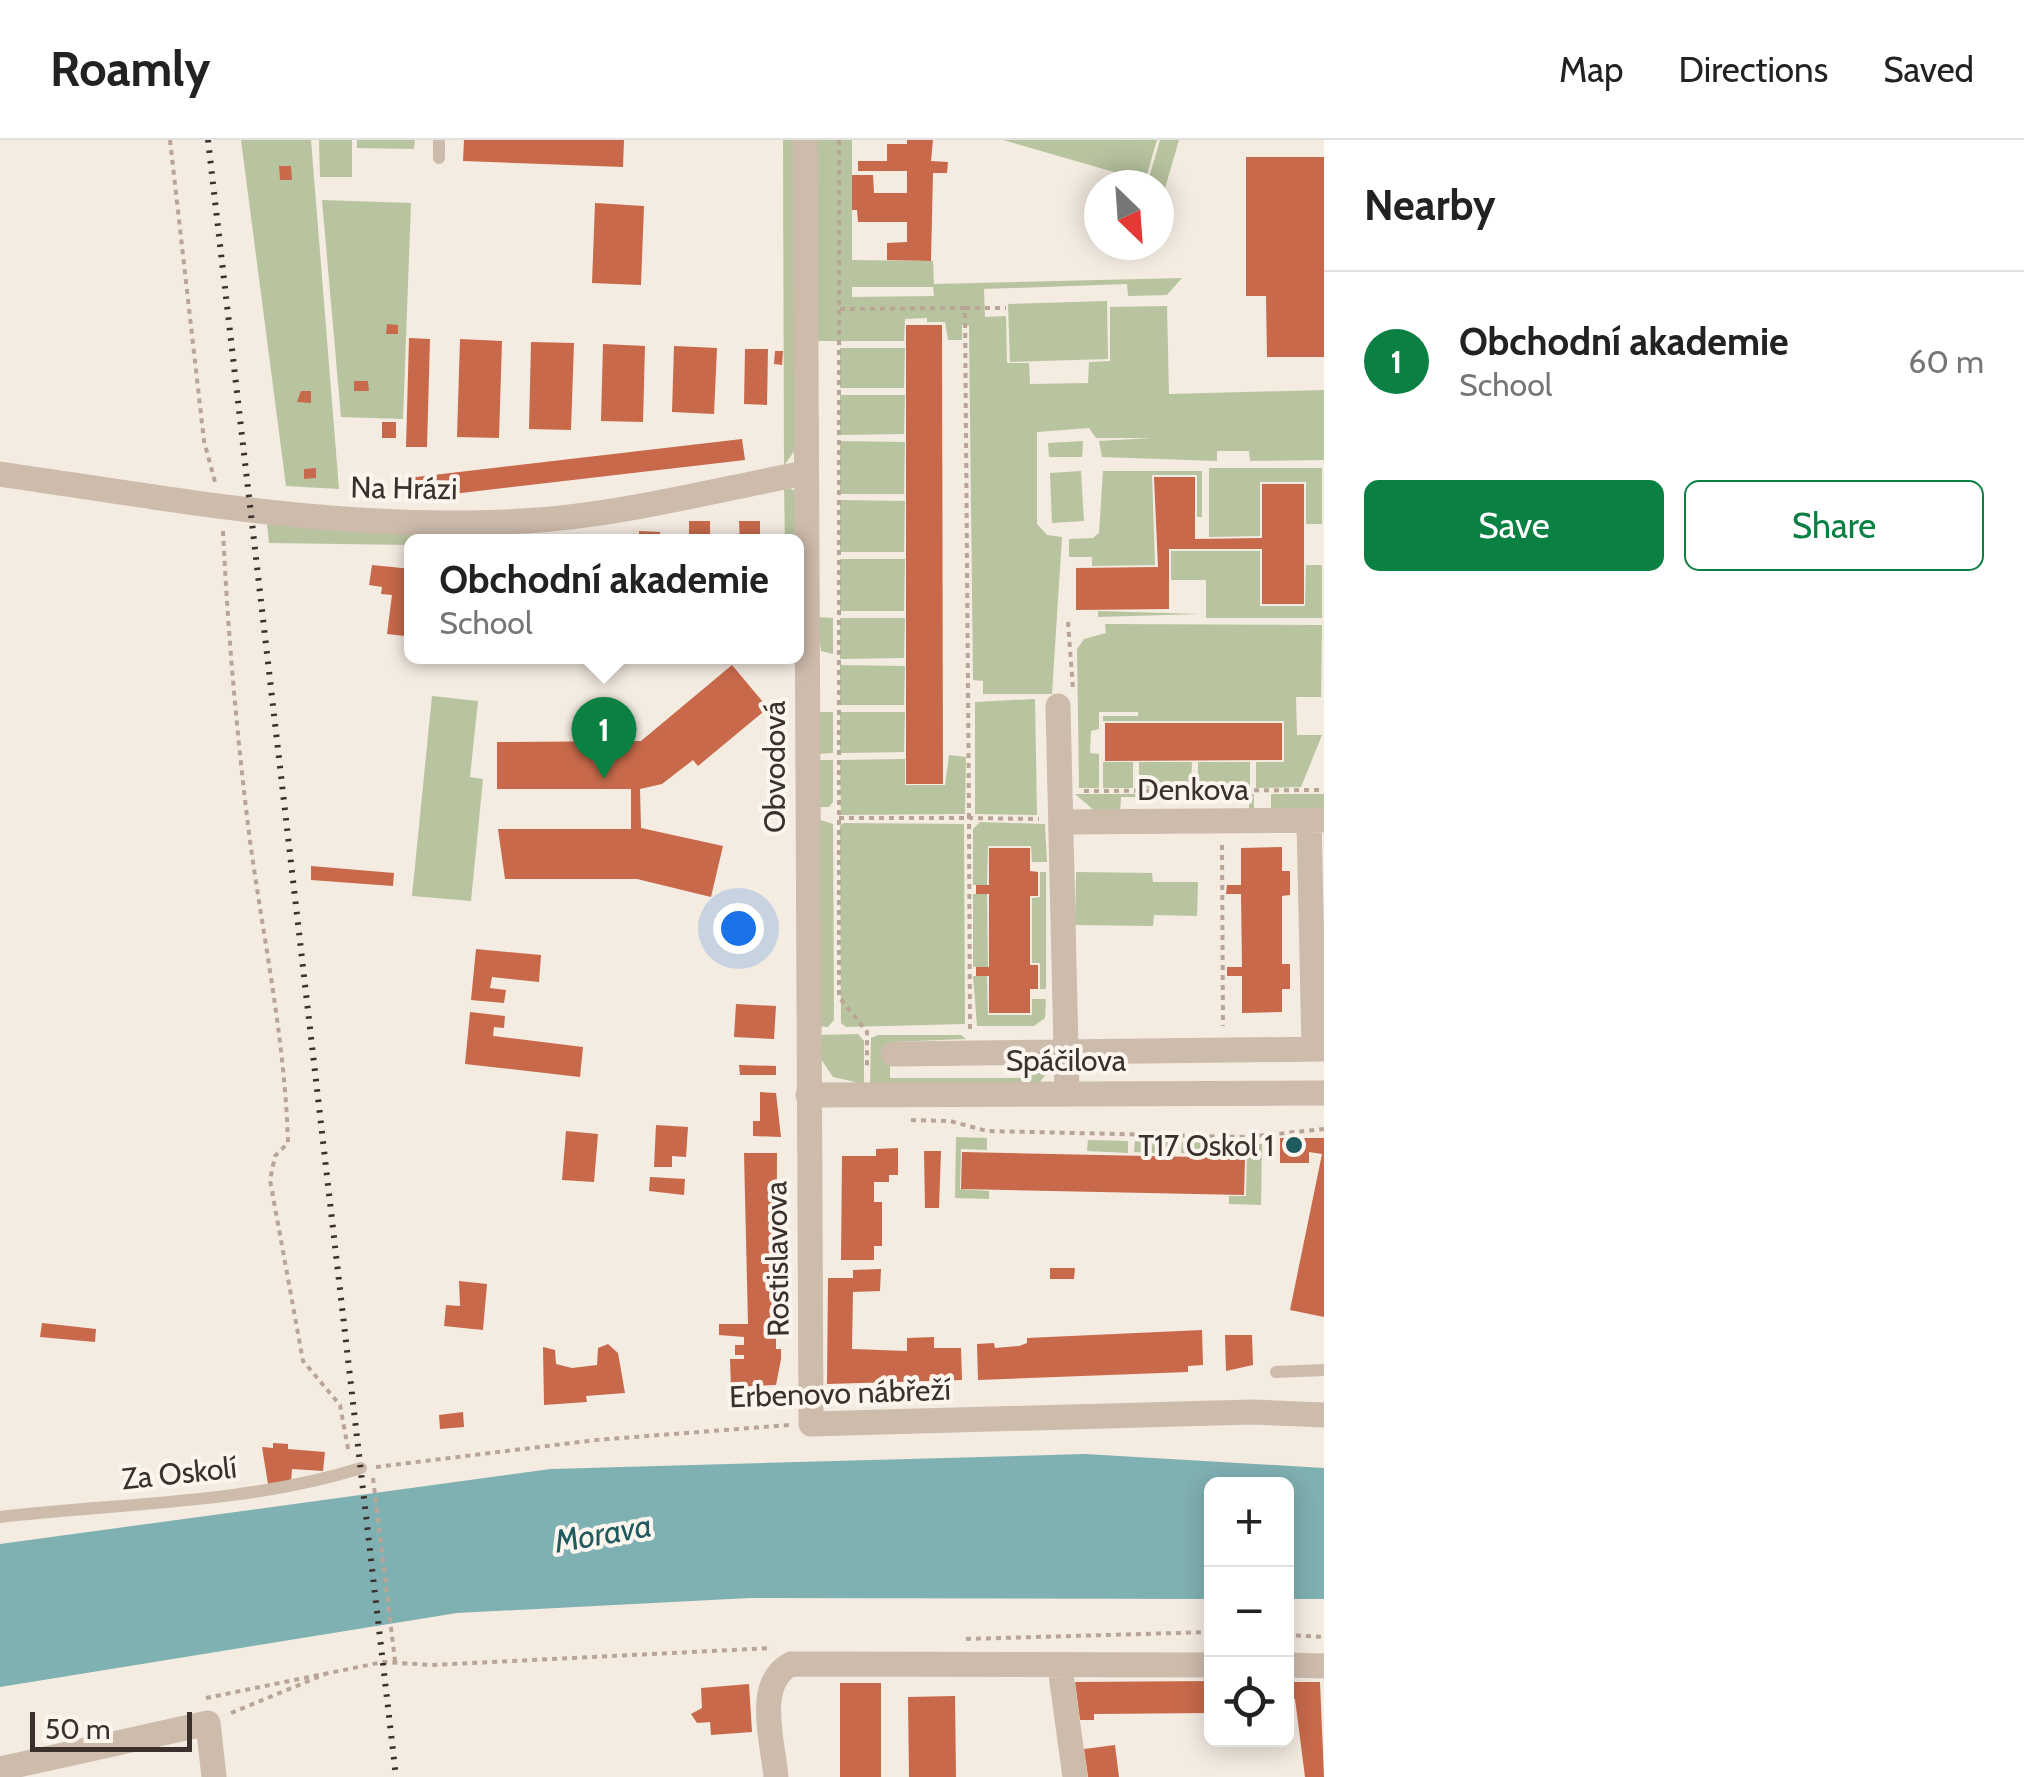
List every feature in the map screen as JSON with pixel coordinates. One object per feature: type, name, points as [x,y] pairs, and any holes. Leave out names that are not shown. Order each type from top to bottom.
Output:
[{"type":"street","name":"Obvodová","points":[[805,140],[808,1095]]},
{"type":"street","name":"Na Hrázi","points":[[0,474],[222,509],[404,524],[550,519],[805,473]]},
{"type":"street","points":[[1066,699],[1056,821],[1067,1093]]},
{"type":"street","points":[[1316,820],[1319,1049]]},
{"type":"street","name":"Denkova","points":[[1056,821],[1316,820]]},
{"type":"street","name":"Spáčilova","points":[[893,1054],[1319,1049]]},
{"type":"street","name":"Spáčilova","points":[[808,1095],[1324,1093]]},
{"type":"street","name":"Rostislavova","points":[[808,1095],[811,1424]]},
{"type":"street","name":"Erbenovo nábřeží","points":[[811,1424],[1252,1412],[1324,1416]]},
{"type":"street","points":[[776,1777],[768,1686],[781,1660],[1060,1667],[1204,1665]]},
{"type":"street","points":[[1294,1665],[1324,1666]]},
{"type":"street","points":[[1060,1667],[1075,1777]]},
{"type":"street","points":[[9,1771],[206,1711],[214,1777]]},
{"type":"lane","points":[[439,140],[439,158]]},
{"type":"lane","points":[[1276,1372],[1324,1370]]},
{"type":"lane","name":"Za Oskolí","points":[[0,1517],[246,1492],[314,1483],[356,1470]]},
{"type":"path","points":[[170,140],[204,442],[222,509],[227,616],[250,840],[280,1031],[288,1142],[275,1156],[270,1180],[303,1361],[340,1405],[356,1470]]},
{"type":"path","points":[[839,140],[839,997],[867,1032],[867,1084]]},
{"type":"path","points":[[965,308],[970,1030]]},
{"type":"path","points":[[840,310],[1006,308]]},
{"type":"path","points":[[1066,699],[1068,622]]},
{"type":"path","points":[[1076,790],[1324,790]]},
{"type":"path","points":[[839,818],[1056,821]]},
{"type":"path","points":[[1222,832],[1223,1030]]},
{"type":"path","points":[[911,1120],[950,1121],[988,1130],[1247,1137],[1324,1130]]},
{"type":"path","name":"Erbenovo nábřeží","points":[[356,1470],[596,1440],[811,1424]]},
{"type":"path","points":[[374,1492],[395,1661]]},
{"type":"path","points":[[962,1639],[1204,1632]]},
{"type":"path","points":[[1294,1635],[1324,1636]]},
{"type":"path","points":[[206,1711],[333,1671],[395,1661],[432,1665],[781,1660]]},
{"type":"path","points":[[206,1711],[333,1671]]},
{"type":"green space","points":[[241,140],[311,140],[339,489],[286,486]]},
{"type":"green space","points":[[319,140],[352,140],[352,177],[320,177]]},
{"type":"green space","points":[[357,140],[415,140],[414,149],[357,148]]},
{"type":"green space","points":[[783,140],[797,140],[797,447],[784,466]]},
{"type":"green space","points":[[817,140],[852,140],[852,260],[933,261],[934,284],[1182,278],[1167,295],[1128,296],[1127,284],[984,289],[985,317],[1006,316],[1007,363],[1029,363],[1030,384],[1088,383],[1089,362],[1110,361],[1110,307],[1167,306],[1169,394],[1324,390],[1324,460],[1250,461],[1249,451],[1217,451],[1217,461],[1102,457],[1099,441],[1152,438],[1096,438],[1089,428],[1037,432],[1037,524],[1047,535],[1062,537],[1052,694],[983,694],[983,681],[973,680],[969,326],[962,325],[962,340],[948,340],[945,322],[905,319],[904,341],[817,341]],"holes":[[[852,287],[933,287],[934,296],[852,297]]]},
{"type":"green space","points":[[1003,140],[1157,140],[1148,170],[1107,170]]},
{"type":"green space","points":[[1160,140],[1179,140],[1170,170],[1151,170]]},
{"type":"green space","points":[[322,200],[411,203],[403,419],[341,417]]},
{"type":"green space","points":[[1107,301],[1108,359],[1010,362],[1008,304]]},
{"type":"green space","points":[[840,348],[905,348],[904,388],[840,388]]},
{"type":"green space","points":[[840,395],[905,395],[904,434],[840,435]]},
{"type":"green space","points":[[840,441],[905,442],[904,494],[840,494]]},
{"type":"green space","points":[[1083,441],[1082,457],[1049,457],[1048,443]]},
{"type":"green space","points":[[1209,468],[1322,468],[1322,524],[1306,524],[1306,482],[1260,482],[1260,536],[1209,537]]},
{"type":"green space","points":[[1081,471],[1084,521],[1052,523],[1050,473]]},
{"type":"green space","points":[[1103,471],[1202,471],[1202,517],[1197,517],[1197,475],[1152,475],[1155,565],[1092,566],[1092,557],[1069,557],[1069,539],[1093,538],[1099,533]]},
{"type":"green space","points":[[784,485],[795,491],[797,498],[797,534],[785,534]]},
{"type":"green space","points":[[840,500],[905,501],[904,552],[840,552]]},
{"type":"green space","points":[[267,524],[420,534],[404,534],[404,545],[269,543]]},
{"type":"green space","points":[[1171,551],[1260,551],[1260,606],[1305,606],[1306,565],[1322,565],[1322,618],[1206,618],[1206,580],[1171,580]]},
{"type":"green space","points":[[840,559],[905,559],[904,611],[840,611]]},
{"type":"green space","points":[[1098,611],[1200,614],[1098,617]]},
{"type":"green space","points":[[817,617],[833,618],[833,654],[821,651]]},
{"type":"green space","points":[[840,618],[905,618],[904,658],[840,659]]},
{"type":"green space","points":[[1105,624],[1322,625],[1321,697],[1296,697],[1297,735],[1322,735],[1301,787],[1256,788],[1256,762],[1284,762],[1284,721],[1103,721],[1103,716],[1138,716],[1138,712],[1099,712],[1099,729],[1091,731],[1090,753],[1099,754],[1099,788],[1079,788],[1077,649],[1084,639],[1106,633]]},
{"type":"green space","points":[[840,665],[905,666],[904,705],[840,705]]},
{"type":"green space","points":[[432,696],[478,701],[470,777],[483,779],[471,901],[412,896]]},
{"type":"green space","points":[[1035,699],[1037,815],[975,814],[975,702]]},
{"type":"green space","points":[[817,712],[833,712],[833,753],[818,754]]},
{"type":"green space","points":[[840,712],[905,712],[904,752],[840,753]]},
{"type":"green space","points":[[949,755],[966,757],[965,814],[841,815],[840,760],[905,759],[905,785],[945,785]]},
{"type":"green space","points":[[818,760],[833,760],[833,802],[829,807],[818,807]]},
{"type":"green space","points":[[1103,762],[1133,762],[1133,788],[1103,788]]},
{"type":"green space","points":[[1139,762],[1192,762],[1191,787],[1139,788]]},
{"type":"green space","points":[[1198,762],[1250,762],[1250,788],[1198,788]]},
{"type":"green space","points":[[1075,794],[1254,794],[1254,812],[1249,812],[1249,797],[1121,797],[1120,813],[1096,812]]},
{"type":"green space","points":[[1271,794],[1324,794],[1324,812],[1271,813]]},
{"type":"green space","points":[[818,819],[833,824],[834,1020],[828,1027],[818,1026]]},
{"type":"green space","points":[[980,822],[1045,824],[1047,862],[1032,862],[1031,846],[988,846],[987,885],[973,885],[973,829]]},
{"type":"green space","points":[[964,824],[965,1024],[846,1027],[841,1023],[840,826]]},
{"type":"green space","points":[[1040,872],[1046,872],[1046,989],[1040,989],[1040,963],[1032,963],[1032,898],[1040,897]]},
{"type":"green space","points":[[1076,872],[1152,873],[1153,882],[1198,882],[1197,916],[1154,915],[1153,926],[1075,925]]},
{"type":"green space","points":[[973,894],[987,894],[988,967],[973,967]]},
{"type":"green space","points":[[973,976],[987,976],[988,1015],[1032,1015],[1032,999],[1046,999],[1045,1018],[1034,1026],[977,1026]]},
{"type":"green space","points":[[858,1034],[864,1041],[864,1084],[833,1077],[819,1056],[818,1035]]},
{"type":"green space","points":[[961,1035],[966,1039],[890,1042],[890,1078],[1022,1078],[1026,1061],[1042,1062],[1046,1074],[1040,1082],[870,1084],[871,1038]]},
{"type":"green space","points":[[956,1137],[987,1138],[987,1150],[961,1149],[960,1189],[989,1191],[989,1199],[955,1198]]},
{"type":"green space","points":[[1088,1140],[1128,1141],[1128,1153],[1087,1151]]},
{"type":"green space","points":[[1135,1141],[1175,1142],[1175,1154],[1134,1152]]},
{"type":"green space","points":[[1182,1142],[1222,1143],[1221,1155],[1181,1153]]},
{"type":"green space","points":[[1228,1143],[1262,1144],[1261,1205],[1229,1204],[1229,1196],[1246,1196],[1247,1156],[1228,1155]]},
{"type":"water","name":"Morava","points":[[1085,1454],[1324,1468],[1324,1599],[1294,1599],[1294,1477],[1204,1477],[1204,1599],[750,1598],[457,1613],[0,1687],[0,1544],[551,1469]]},
{"type":"building","points":[[464,140],[624,140],[623,167],[463,161]]},
{"type":"building","points":[[907,140],[933,140],[931,161],[948,162],[947,173],[933,173],[931,261],[887,260],[887,243],[907,242],[907,222],[858,222],[857,210],[852,210],[852,175],[873,175],[874,193],[907,193],[907,171],[858,171],[858,161],[887,161],[887,144],[907,144]]},
{"type":"building","points":[[1246,157],[1324,157],[1324,357],[1267,357],[1266,296],[1246,296]]},
{"type":"building","points":[[279,166],[291,166],[292,180],[280,180]]},
{"type":"building","points":[[595,203],[644,206],[641,285],[592,283]]},
{"type":"building","points":[[387,324],[398,325],[398,334],[386,334]]},
{"type":"building","points":[[906,325],[942,325],[943,784],[906,784]]},
{"type":"building","points":[[409,338],[430,339],[427,447],[406,447]]},
{"type":"building","points":[[460,339],[502,341],[499,438],[457,437]]},
{"type":"building","points":[[531,342],[574,343],[571,430],[529,429]]},
{"type":"building","points":[[603,344],[645,346],[643,422],[601,421]]},
{"type":"building","points":[[674,346],[717,348],[714,414],[672,412]]},
{"type":"building","points":[[745,349],[768,349],[767,405],[744,404]]},
{"type":"building","points":[[775,351],[783,351],[782,365],[774,364]]},
{"type":"building","points":[[354,381],[368,381],[369,391],[354,391]]},
{"type":"building","points":[[301,391],[311,391],[311,403],[297,402]]},
{"type":"building","points":[[382,422],[396,422],[396,438],[382,438]]},
{"type":"building","points":[[742,439],[745,460],[410,499],[408,478]]},
{"type":"building","points":[[316,468],[316,478],[304,479],[304,469]]},
{"type":"building","points":[[1154,477],[1195,477],[1195,539],[1262,538],[1262,484],[1304,484],[1304,604],[1262,604],[1262,549],[1169,549],[1169,609],[1076,610],[1076,568],[1158,567]]},
{"type":"building","points":[[689,521],[710,521],[710,534],[689,534]]},
{"type":"building","points":[[739,521],[760,521],[760,534],[740,534]]},
{"type":"building","points":[[372,565],[404,568],[404,636],[387,634],[392,595],[381,594],[382,587],[369,585]]},
{"type":"building","points":[[732,665],[768,708],[698,766],[693,760],[662,784],[640,789],[641,828],[723,846],[711,897],[637,879],[505,879],[498,829],[631,829],[631,789],[497,789],[497,742],[641,741]]},
{"type":"building","points":[[1105,723],[1282,723],[1282,760],[1105,761]]},
{"type":"building","points":[[1282,847],[1282,871],[1290,871],[1290,895],[1282,896],[1282,964],[1290,964],[1290,989],[1282,989],[1282,1012],[1242,1013],[1242,976],[1227,976],[1227,967],[1242,967],[1241,894],[1226,894],[1227,885],[1241,885],[1241,848]]},
{"type":"building","points":[[989,848],[1030,848],[1030,871],[1038,872],[1038,896],[1030,896],[1030,965],[1038,965],[1038,989],[1030,989],[1030,1013],[989,1013],[989,976],[976,976],[976,967],[989,967],[989,894],[976,894],[976,885],[989,885]]},
{"type":"building","points":[[311,866],[394,873],[393,886],[311,880]]},
{"type":"building","points":[[476,949],[541,955],[539,982],[492,977],[490,988],[506,990],[504,1003],[471,1000]]},
{"type":"building","points":[[736,1004],[776,1006],[774,1039],[734,1037]]},
{"type":"building","points":[[470,1012],[505,1016],[504,1028],[494,1027],[493,1036],[583,1047],[580,1077],[465,1064]]},
{"type":"building","points":[[739,1065],[776,1066],[776,1075],[740,1075]]},
{"type":"building","points":[[760,1092],[776,1093],[781,1137],[753,1136],[753,1121],[760,1121]]},
{"type":"building","points":[[656,1125],[688,1127],[686,1157],[672,1156],[672,1167],[654,1167]]},
{"type":"building","points":[[566,1131],[598,1134],[594,1182],[562,1180]]},
{"type":"building","points":[[1280,1138],[1324,1138],[1324,1317],[1290,1310],[1322,1154],[1309,1152],[1309,1163],[1280,1163]]},
{"type":"building","points":[[898,1148],[898,1175],[889,1175],[889,1182],[874,1182],[874,1202],[882,1202],[882,1246],[874,1246],[874,1260],[841,1260],[842,1156],[876,1156],[876,1149]]},
{"type":"building","points":[[924,1151],[941,1151],[939,1208],[925,1208]]},
{"type":"building","points":[[962,1152],[1245,1158],[1244,1195],[961,1189]]},
{"type":"building","points":[[744,1153],[777,1153],[776,1349],[781,1349],[781,1359],[776,1385],[731,1387],[730,1359],[744,1359],[744,1355],[735,1355],[735,1345],[744,1345],[744,1337],[719,1335],[719,1324],[748,1324]]},
{"type":"building","points":[[650,1177],[685,1179],[684,1195],[649,1191]]},
{"type":"building","points":[[1050,1268],[1075,1268],[1074,1279],[1050,1279]]},
{"type":"building","points":[[881,1269],[880,1291],[853,1292],[852,1349],[907,1351],[907,1338],[934,1337],[934,1348],[961,1348],[962,1380],[827,1384],[828,1278],[853,1278],[853,1270]]},
{"type":"building","points":[[459,1281],[487,1284],[483,1330],[444,1326],[446,1305],[460,1306]]},
{"type":"building","points":[[42,1323],[96,1329],[95,1342],[40,1337]]},
{"type":"building","points":[[1202,1330],[1203,1365],[1188,1366],[1188,1372],[978,1380],[977,1344],[994,1343],[995,1348],[1019,1346],[1027,1343],[1027,1338]]},
{"type":"building","points":[[1225,1335],[1252,1335],[1253,1365],[1226,1371]]},
{"type":"building","points":[[608,1344],[618,1353],[625,1393],[586,1396],[587,1402],[544,1405],[543,1347],[555,1350],[556,1364],[572,1368],[597,1365],[598,1348]]},
{"type":"building","points":[[463,1412],[464,1427],[440,1429],[439,1415]]},
{"type":"building","points":[[273,1443],[288,1444],[288,1449],[325,1452],[323,1471],[292,1469],[291,1482],[268,1484],[262,1447],[273,1448]]},
{"type":"building","points":[[1204,1681],[1204,1713],[1094,1714],[1094,1720],[1080,1720],[1075,1682]]},
{"type":"building","points":[[1294,1682],[1320,1682],[1324,1777],[1305,1777]]},
{"type":"building","points":[[840,1683],[881,1683],[881,1777],[840,1777]]},
{"type":"building","points":[[749,1684],[752,1732],[711,1735],[710,1722],[697,1723],[691,1714],[702,1708],[701,1688]]},
{"type":"building","points":[[955,1696],[956,1777],[909,1777],[908,1697]]},
{"type":"building","points":[[1115,1745],[1119,1777],[1088,1777],[1084,1749]]},
{"type":"railway","points":[[208,140],[396,1777]]},
{"type":"place","name":"Obchodní akademie","points":[[604,779]]},
{"type":"place","name":"T17 Oskol 1","points":[[1294,1145]]}]
